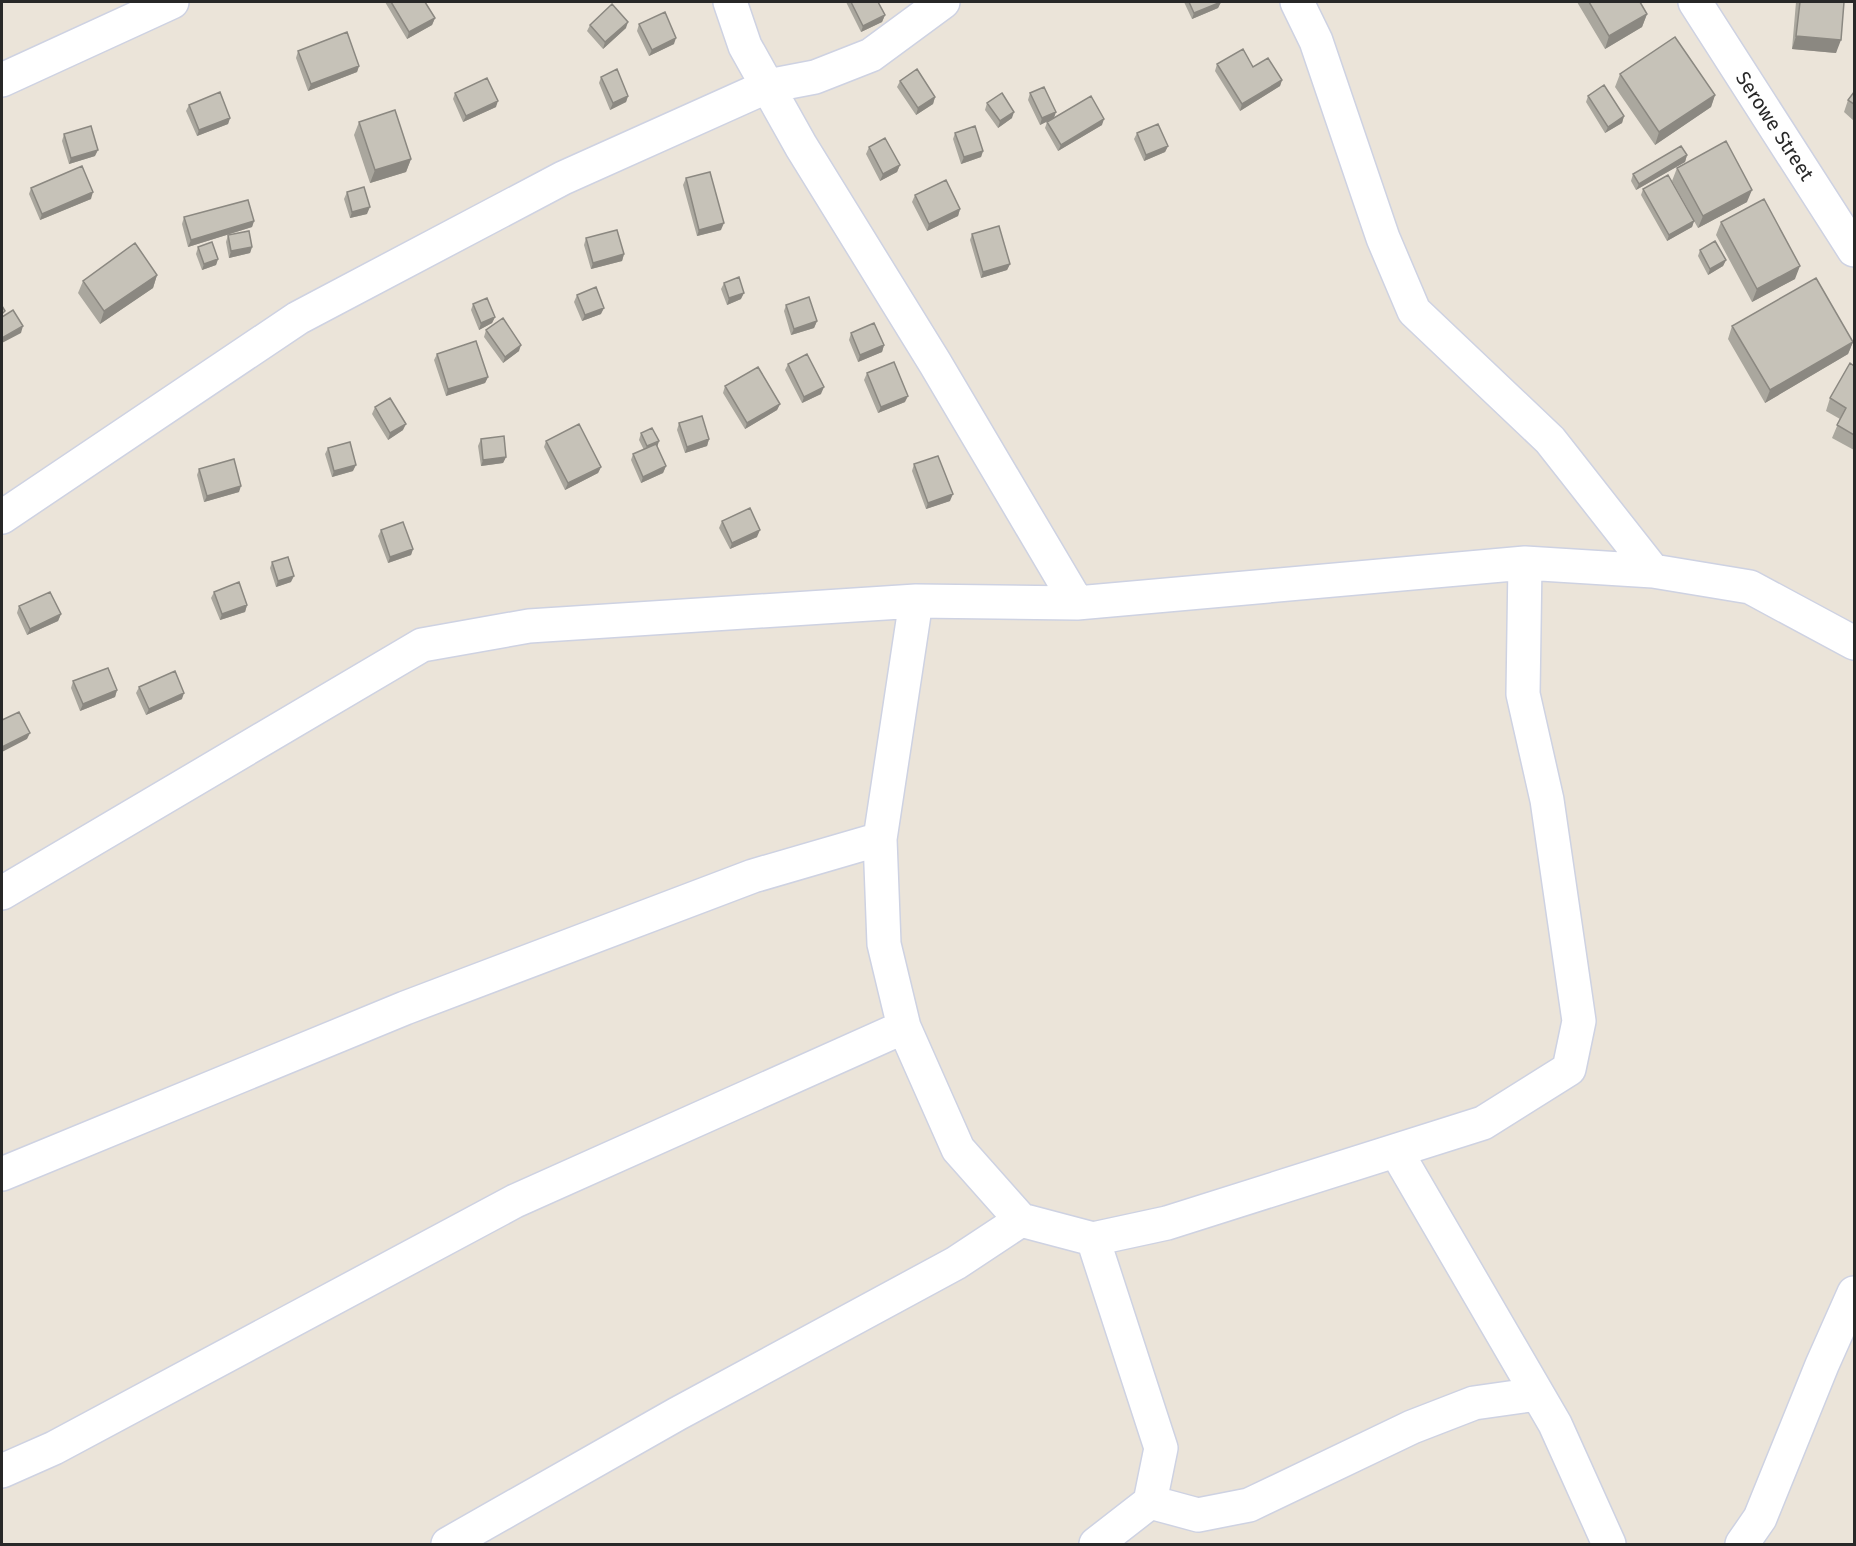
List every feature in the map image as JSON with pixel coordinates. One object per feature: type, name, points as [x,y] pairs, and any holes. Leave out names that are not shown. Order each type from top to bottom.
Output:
[{"type":"street","points":[[2,80],[172,2]]},
{"type":"street","points":[[730,2],[745,46],[801,146],[936,363],[1077,603]]},
{"type":"street","points":[[2,518],[298,318],[563,178],[768,86],[815,77],[871,55],[943,2]]},
{"type":"street","points":[[1297,2],[1316,41],[1383,238],[1414,311],[1550,440],[1653,571]]},
{"type":"street","name":"Serowe Street","points":[[1695,2],[1854,250]]},
{"type":"street","points":[[916,601],[880,839],[884,944],[904,1027],[958,1149],[1021,1220],[1093,1239],[1167,1223],[1483,1123],[1569,1069],[1579,1021],[1547,800],[1523,694],[1525,563]]},
{"type":"street","points":[[2,893],[422,645],[529,626],[916,601],[1077,603],[1525,563],[1653,571],[1750,587],[1854,643]]},
{"type":"street","points":[[2,1174],[405,1008],[753,876],[880,839]]},
{"type":"street","points":[[2,1471],[54,1448],[515,1201],[904,1027]]},
{"type":"street","points":[[1396,1151],[1555,1425],[1609,1545]]},
{"type":"street","points":[[448,1545],[677,1414],[956,1263],[1021,1220]]},
{"type":"street","points":[[1093,1239],[1161,1448],[1150,1502],[1096,1545]]},
{"type":"street","points":[[1742,1545],[1760,1518],[1822,1365],[1853,1300]]},
{"type":"street","points":[[1150,1502],[1198,1515],[1249,1505],[1412,1427],[1473,1403],[1537,1394]]},
{"type":"building","points":[[391,2],[425,2],[435,18],[409,32]]},
{"type":"building","points":[[851,2],[878,2],[885,15],[863,26]]},
{"type":"building","points":[[1189,2],[1221,2],[1194,13]]},
{"type":"building","points":[[1589,2],[1640,2],[1647,14],[1609,36]]},
{"type":"building","points":[[1800,2],[1844,2],[1841,40],[1796,36]]},
{"type":"building","points":[[612,4],[628,22],[605,42],[590,25]]},
{"type":"building","points":[[665,12],[676,38],[652,50],[639,24]]},
{"type":"building","points":[[347,32],[359,66],[311,84],[298,51]]},
{"type":"building","points":[[1675,37],[1715,95],[1659,132],[1620,74]]},
{"type":"building","points":[[1243,49],[1253,67],[1268,58],[1282,80],[1242,104],[1217,64]]},
{"type":"building","points":[[617,69],[628,96],[613,103],[601,77]]},
{"type":"building","points":[[917,69],[935,97],[918,108],[900,81]]},
{"type":"building","points":[[487,78],[498,101],[466,116],[455,93]]},
{"type":"building","points":[[1604,85],[1624,116],[1608,127],[1588,96]]},
{"type":"building","points":[[1044,87],[1056,112],[1042,118],[1030,93]]},
{"type":"building","points":[[220,92],[230,118],[199,130],[189,105]]},
{"type":"building","points":[[1854,92],[1854,104],[1848,100]]},
{"type":"building","points":[[1002,93],[1014,112],[1000,121],[987,103]]},
{"type":"building","points":[[1091,96],[1104,119],[1061,145],[1047,122]]},
{"type":"building","points":[[395,110],[411,159],[375,170],[359,122]]},
{"type":"building","points":[[1158,124],[1168,146],[1146,155],[1137,133]]},
{"type":"building","points":[[91,126],[98,150],[71,158],[64,134]]},
{"type":"building","points":[[975,126],[983,151],[964,157],[955,133]]},
{"type":"building","points":[[885,138],[900,165],[883,174],[869,147]]},
{"type":"building","points":[[1726,141],[1752,190],[1703,216],[1677,168]]},
{"type":"building","points":[[1681,146],[1687,155],[1639,184],[1633,174]]},
{"type":"building","points":[[82,166],[93,192],[42,214],[31,188]]},
{"type":"building","points":[[710,172],[724,223],[699,230],[686,178]]},
{"type":"building","points":[[1668,175],[1694,221],[1669,235],[1643,189]]},
{"type":"building","points":[[946,180],[960,209],[929,224],[915,195]]},
{"type":"building","points":[[364,187],[370,207],[352,212],[347,192]]},
{"type":"building","points":[[1764,199],[1800,266],[1757,289],[1721,222]]},
{"type":"building","points":[[248,200],[254,221],[191,240],[184,217]]},
{"type":"building","points":[[999,226],[1010,264],[983,272],[972,234]]},
{"type":"building","points":[[617,230],[624,254],[593,263],[586,238]]},
{"type":"building","points":[[249,231],[252,247],[231,251],[228,235]]},
{"type":"building","points":[[1715,241],[1726,260],[1710,269],[1700,250]]},
{"type":"building","points":[[212,242],[218,259],[204,264],[198,247]]},
{"type":"building","points":[[135,243],[157,275],[104,311],[83,281]]},
{"type":"building","points":[[739,277],[744,293],[729,298],[724,283]]},
{"type":"building","points":[[1816,278],[1853,342],[1770,390],[1732,326]]},
{"type":"building","points":[[596,287],[604,308],[585,315],[577,295]]},
{"type":"building","points":[[809,297],[817,321],[794,329],[786,305]]},
{"type":"building","points":[[487,298],[495,317],[481,323],[473,304]]},
{"type":"building","points":[[13,310],[23,326],[2,338],[2,317]]},
{"type":"building","points":[[503,318],[521,345],[505,357],[486,330]]},
{"type":"building","points":[[874,323],[884,345],[860,355],[851,333]]},
{"type":"building","points":[[476,341],[488,377],[448,389],[437,354]]},
{"type":"building","points":[[807,354],[824,387],[804,397],[788,364]]},
{"type":"building","points":[[894,362],[908,396],[881,407],[867,373]]},
{"type":"building","points":[[1850,363],[1854,366],[1854,435],[1837,425],[1846,408],[1830,398]]},
{"type":"building","points":[[758,367],[780,404],[747,423],[725,386]]},
{"type":"building","points":[[390,398],[406,424],[390,433],[375,407]]},
{"type":"building","points":[[702,416],[709,439],[687,447],[679,423]]},
{"type":"building","points":[[579,424],[601,467],[568,483],[546,441]]},
{"type":"building","points":[[652,428],[659,441],[647,446],[641,433]]},
{"type":"building","points":[[504,436],[506,457],[483,460],[481,439]]},
{"type":"building","points":[[350,442],[356,465],[334,471],[328,448]]},
{"type":"building","points":[[656,444],[666,466],[643,477],[633,454]]},
{"type":"building","points":[[938,456],[953,494],[928,503],[914,464]]},
{"type":"building","points":[[234,459],[241,486],[207,496],[199,469]]},
{"type":"building","points":[[750,508],[760,530],[732,543],[722,521]]},
{"type":"building","points":[[403,522],[413,549],[390,557],[381,530]]},
{"type":"building","points":[[288,557],[294,576],[278,581],[272,562]]},
{"type":"building","points":[[239,582],[247,605],[222,614],[214,592]]},
{"type":"building","points":[[50,592],[61,614],[30,629],[19,606]]},
{"type":"building","points":[[108,668],[117,690],[83,704],[73,681]]},
{"type":"building","points":[[175,671],[184,693],[149,709],[139,687]]},
{"type":"building","points":[[19,712],[30,733],[2,747],[2,720]]}]
